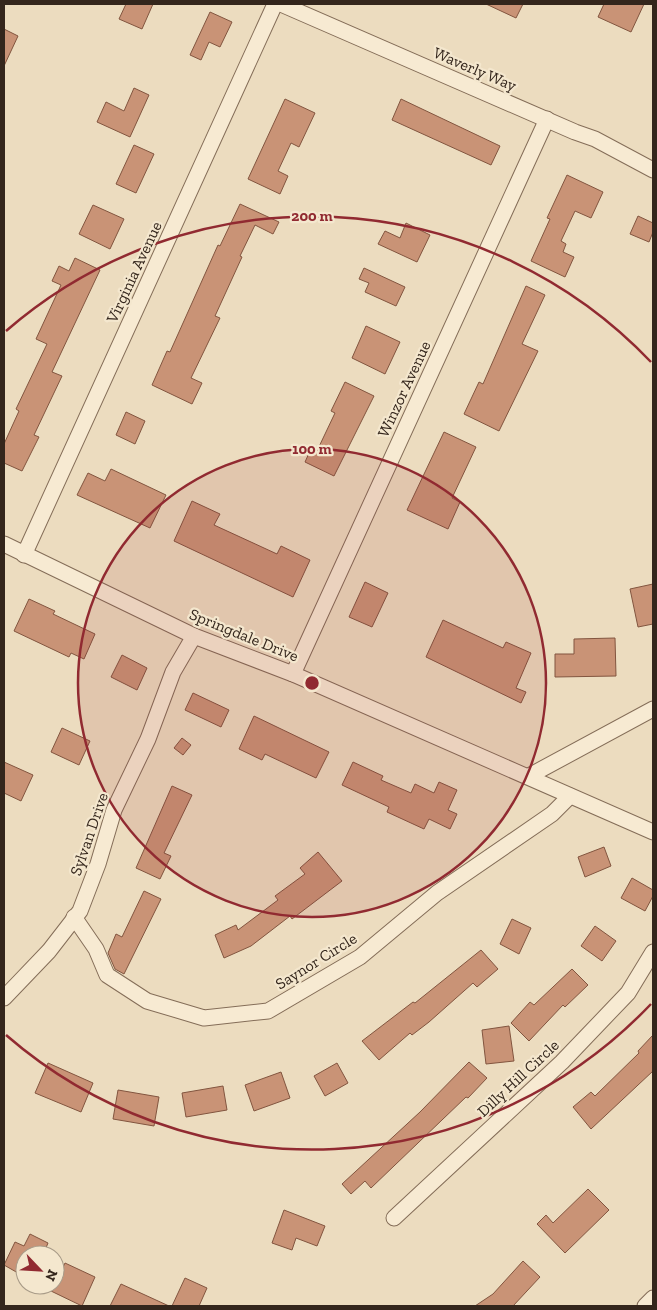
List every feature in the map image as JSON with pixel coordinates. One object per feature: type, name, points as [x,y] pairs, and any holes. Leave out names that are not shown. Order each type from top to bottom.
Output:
[{"type":"street","name":"Virginia Avenue","points":[[24,555],[275,4]]},
{"type":"street","name":"Waverly Way","points":[[282,4],[603,143],[653,170]]},
{"type":"street","name":"Winzor Avenue","points":[[293,674],[547,119]]},
{"type":"street","name":"Springdale Drive","points":[[4,544],[194,636],[293,674],[653,832]]},
{"type":"street","name":"Sylvan Drive","points":[[4,998],[49,951],[80,911],[98,864],[114,810],[148,739],[173,672],[194,636]]},
{"type":"street","points":[[529,776],[653,708]]},
{"type":"street","name":"Saynor Circle","points":[[74,917],[96,949],[107,975],[147,1001],[204,1018],[268,1011],[360,957],[437,893],[552,814],[570,796]]},
{"type":"street","name":"Dilly Hill Circle","points":[[394,1218],[562,1062],[628,994],[653,952]]},
{"type":"street","points":[[645,1306],[653,1298]]},
{"type":"building","points":[[126,4],[153,4],[142,29],[119,19]]},
{"type":"building","points":[[486,4],[523,4],[516,18]]},
{"type":"building","points":[[604,4],[644,4],[631,32],[598,17]]},
{"type":"building","points":[[210,12],[232,22],[220,47],[209,42],[201,60],[190,55]]},
{"type":"building","points":[[4,29],[18,36],[4,66]]},
{"type":"building","points":[[134,88],[149,95],[130,137],[97,122],[106,102],[124,111]]},
{"type":"building","points":[[285,99],[315,113],[299,147],[291,143],[278,171],[288,176],[280,194],[248,179]]},
{"type":"building","points":[[401,99],[500,146],[491,165],[392,120]]},
{"type":"building","points":[[134,145],[154,154],[136,193],[116,184]]},
{"type":"building","points":[[567,175],[603,192],[591,218],[575,211],[561,241],[566,244],[563,252],[574,257],[565,277],[531,261],[550,219],[547,218]]},
{"type":"building","points":[[240,204],[279,222],[273,234],[255,225],[240,256],[242,257],[215,316],[220,318],[191,378],[202,383],[192,404],[152,385],[167,351],[170,352],[218,245],[220,246]]},
{"type":"building","points":[[93,205],[124,219],[110,249],[79,234]]},
{"type":"building","points":[[638,216],[653,223],[653,232],[649,242],[630,234]]},
{"type":"building","points":[[406,223],[430,235],[417,262],[378,244],[385,231],[400,238]]},
{"type":"building","points":[[75,258],[100,270],[52,372],[62,376],[34,435],[39,437],[22,471],[4,463],[4,444],[19,411],[16,409],[47,344],[36,339],[61,285],[52,281],[59,266],[69,271]]},
{"type":"building","points":[[364,268],[405,287],[396,306],[365,292],[369,283],[359,279]]},
{"type":"building","points":[[526,286],[545,295],[522,344],[538,351],[499,431],[464,414],[479,382],[483,384]]},
{"type":"building","points":[[366,326],[400,342],[385,374],[352,358]]},
{"type":"building","points":[[345,382],[374,396],[334,476],[305,462],[310,451],[316,453],[335,413],[331,411]]},
{"type":"building","points":[[126,412],[145,421],[135,444],[116,435]]},
{"type":"building","points":[[444,432],[476,447],[452,498],[460,502],[448,529],[407,510]]},
{"type":"building","points":[[111,469],[166,495],[150,528],[77,495],[88,473],[105,481]]},
{"type":"building","points":[[192,501],[220,514],[214,525],[277,554],[281,546],[310,560],[293,597],[174,541]]},
{"type":"building","points":[[365,582],[388,593],[372,627],[349,617]]},
{"type":"building","points":[[653,584],[653,624],[638,627],[630,589]]},
{"type":"building","points":[[29,599],[55,611],[53,614],[95,634],[84,659],[71,653],[69,657],[14,631]]},
{"type":"building","points":[[443,620],[503,648],[506,642],[531,653],[516,688],[526,692],[521,703],[426,657]]},
{"type":"building","points":[[615,638],[616,676],[555,677],[555,654],[574,654],[574,639]]},
{"type":"building","points":[[122,655],[147,668],[137,690],[111,677]]},
{"type":"building","points":[[193,693],[229,710],[221,727],[185,710]]},
{"type":"building","points":[[254,716],[329,752],[316,778],[265,754],[262,760],[239,749]]},
{"type":"building","points":[[62,728],[90,741],[79,765],[51,752]]},
{"type":"building","points":[[182,738],[191,745],[183,755],[174,748]]},
{"type":"building","points":[[4,762],[33,775],[21,801],[4,793]]},
{"type":"building","points":[[353,762],[383,776],[381,780],[411,793],[415,784],[434,793],[439,782],[457,790],[448,810],[457,814],[450,829],[429,819],[424,829],[387,812],[389,807],[342,785]]},
{"type":"building","points":[[172,786],[192,795],[164,853],[171,856],[160,879],[136,868]]},
{"type":"building","points":[[604,847],[611,866],[585,877],[578,857]]},
{"type":"building","points":[[318,852],[342,881],[292,919],[290,916],[251,946],[224,958],[215,935],[236,925],[238,930],[278,900],[275,896],[305,874],[300,868]]},
{"type":"building","points":[[632,878],[653,890],[653,896],[645,911],[621,898]]},
{"type":"building","points":[[144,891],[161,899],[124,974],[115,969],[108,953],[116,934],[122,937]]},
{"type":"building","points":[[512,919],[531,928],[519,954],[500,944]]},
{"type":"building","points":[[595,926],[616,941],[602,961],[581,946]]},
{"type":"building","points":[[481,950],[498,969],[477,987],[473,983],[429,1022],[412,1035],[410,1033],[379,1060],[362,1041],[413,1002],[415,1003]]},
{"type":"building","points":[[572,969],[588,985],[565,1007],[563,1005],[529,1041],[511,1023],[530,1002],[534,1005]]},
{"type":"building","points":[[509,1026],[514,1061],[486,1064],[482,1030]]},
{"type":"building","points":[[653,1035],[653,1071],[591,1129],[573,1107],[591,1092],[595,1096],[639,1053],[638,1051]]},
{"type":"building","points":[[469,1062],[487,1078],[371,1188],[365,1181],[351,1194],[342,1184],[420,1112]]},
{"type":"building","points":[[48,1063],[93,1083],[81,1112],[35,1093]]},
{"type":"building","points":[[337,1063],[348,1083],[325,1096],[314,1076]]},
{"type":"building","points":[[281,1072],[290,1098],[254,1111],[245,1085]]},
{"type":"building","points":[[223,1086],[227,1110],[186,1117],[182,1093]]},
{"type":"building","points":[[118,1090],[159,1097],[154,1126],[113,1119]]},
{"type":"building","points":[[588,1189],[609,1210],[565,1253],[537,1224],[546,1215],[553,1223]]},
{"type":"building","points":[[284,1210],[325,1226],[317,1246],[296,1238],[292,1250],[272,1243]]},
{"type":"building","points":[[30,1234],[48,1243],[47,1245],[24,1245]]},
{"type":"building","points":[[15,1242],[22,1245],[15,1245],[15,1271],[4,1265]]},
{"type":"building","points":[[523,1261],[540,1277],[513,1306],[475,1306],[493,1294]]},
{"type":"building","points":[[65,1263],[95,1277],[82,1306],[59,1295],[65,1295]]},
{"type":"building","points":[[185,1278],[207,1288],[199,1306],[172,1306]]},
{"type":"building","points":[[121,1284],[169,1306],[110,1306]]}]
